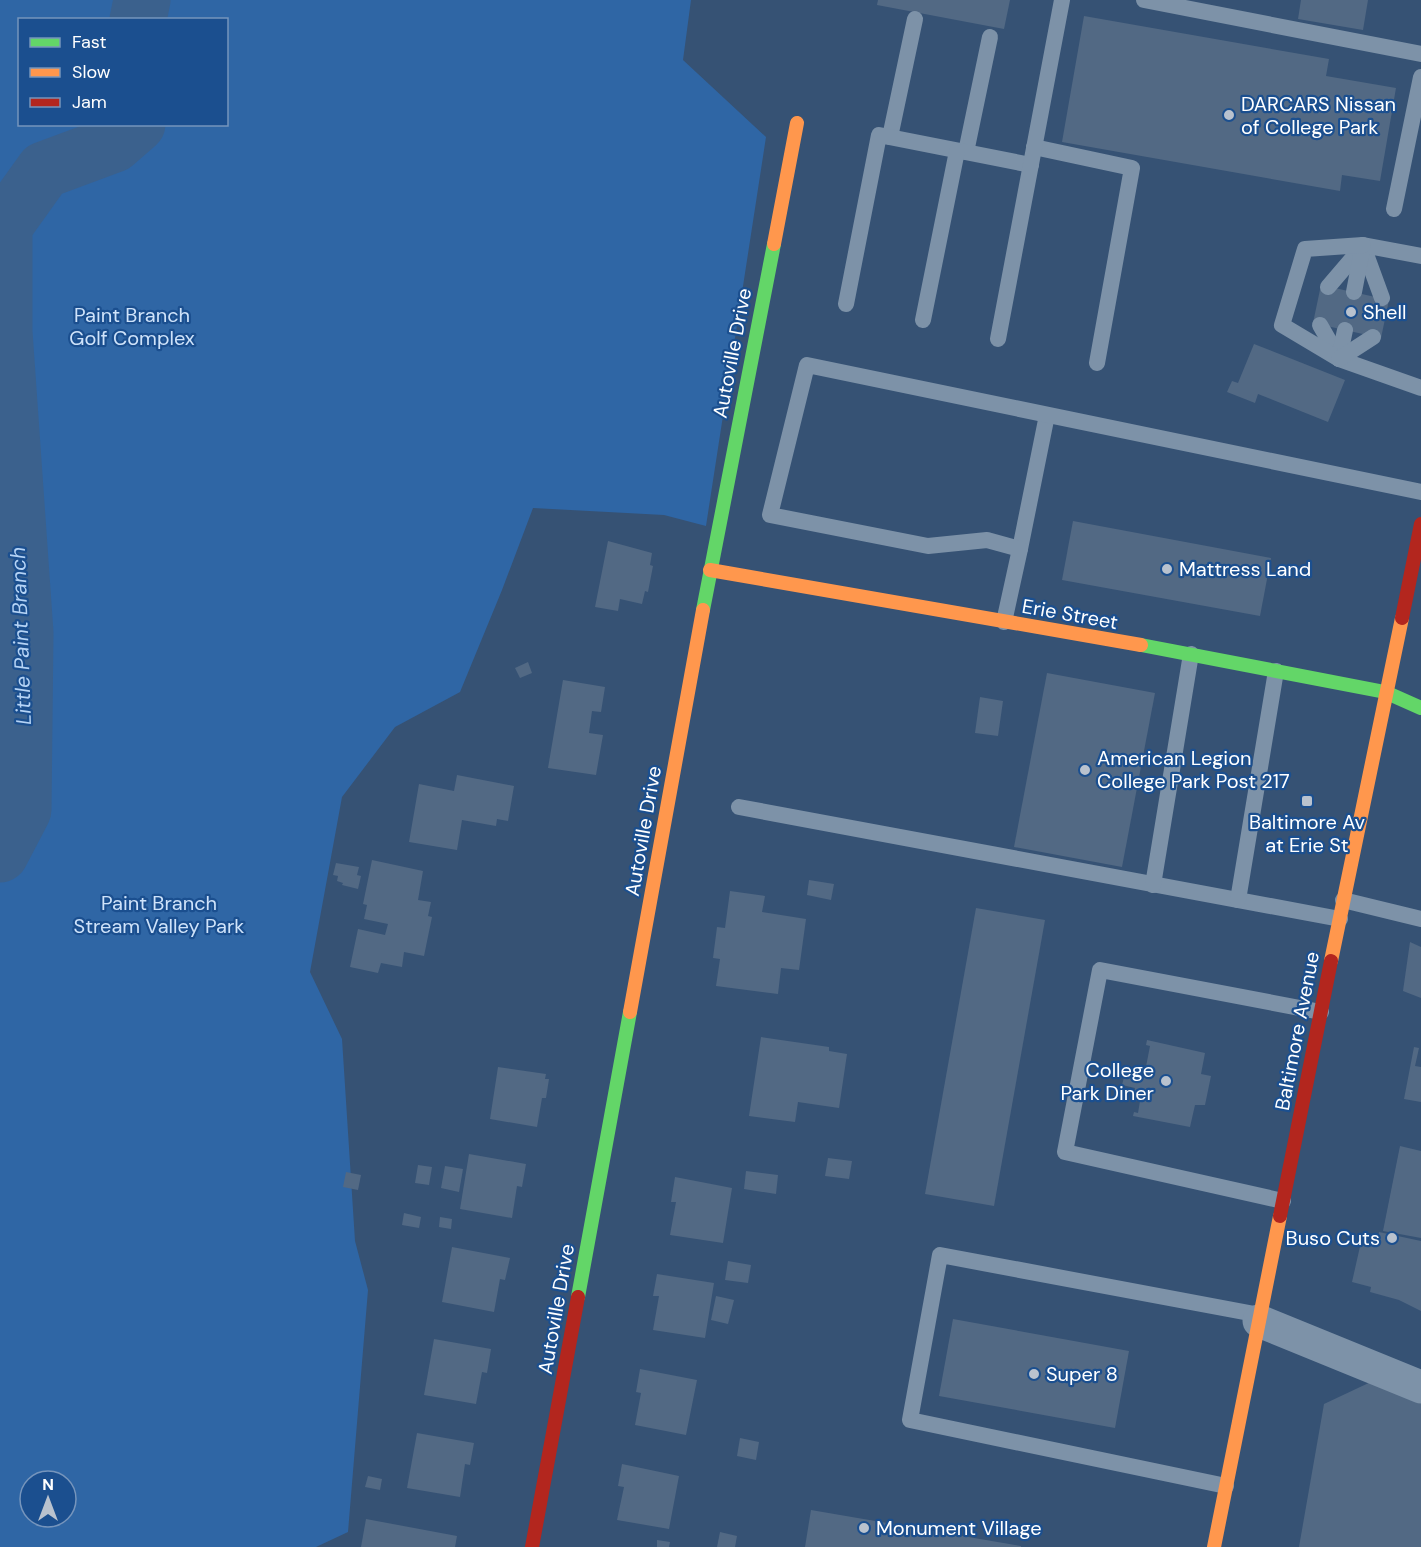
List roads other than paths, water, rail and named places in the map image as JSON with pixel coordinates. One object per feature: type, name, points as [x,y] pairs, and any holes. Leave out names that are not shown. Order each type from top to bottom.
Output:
[{"type":"street","name":"Autoville Drive","points":[[532,1547],[710,570],[797,123]]},
{"type":"street","name":"Baltimore Avenue","points":[[1214,1547],[1343,900],[1421,524]]},
{"type":"street","name":"Erie Street","points":[[710,570],[1191,654],[1386,692],[1421,708]]},
{"type":"street","points":[[1259,1318],[1421,1387]]},
{"type":"lane","points":[[998,339],[1062,0]]},
{"type":"lane","points":[[1144,0],[1421,54]]},
{"type":"lane","points":[[890,138],[915,19]]},
{"type":"lane","points":[[923,320],[990,37]]},
{"type":"lane","points":[[1394,209],[1421,77]]},
{"type":"lane","points":[[846,304],[879,135],[1031,165]]},
{"type":"lane","points":[[1034,147],[1132,168],[1097,363]]},
{"type":"lane","points":[[1421,256],[1363,245],[1305,249],[1282,325],[1339,359],[1421,388]]},
{"type":"lane","points":[[1328,287],[1363,245]]},
{"type":"lane","points":[[1354,292],[1363,245]]},
{"type":"lane","points":[[1363,245],[1382,298]]},
{"type":"lane","points":[[1320,325],[1339,359]]},
{"type":"lane","points":[[1339,359],[1345,330]]},
{"type":"lane","points":[[1339,359],[1373,337]]},
{"type":"lane","points":[[1020,549],[987,540],[928,546],[770,515],[807,365],[1421,492]]},
{"type":"lane","points":[[1004,622],[1047,415]]},
{"type":"lane","points":[[1153,885],[1191,654]]},
{"type":"lane","points":[[1238,900],[1276,671]]},
{"type":"lane","points":[[739,807],[1340,919]]},
{"type":"lane","points":[[1343,900],[1421,919]]},
{"type":"lane","points":[[1283,1201],[1065,1152],[1100,970],[1321,1012]]},
{"type":"lane","points":[[1226,1486],[910,1420],[940,1255],[1259,1318]]},
{"type":"waterway","name":"Little Paint Branch","points":[[138,18],[142,0]]},
{"type":"waterway","name":"Little Paint Branch","points":[[0,854],[23,810],[25,633],[4,332],[4,226],[44,170],[114,144],[135,126]]},
{"type":"place","name":"DARCARS Nissan of College Park","points":[[1229,115]]},
{"type":"place","name":"Shell","points":[[1351,312]]},
{"type":"place","name":"Mattress Land","points":[[1167,569]]},
{"type":"place","name":"American Legion College Park Post 217","points":[[1085,770]]},
{"type":"place","name":"Baltimore Av at Erie St","points":[[1307,801]]},
{"type":"place","name":"College Park Diner","points":[[1166,1081]]},
{"type":"place","name":"Buso Cuts","points":[[1392,1238]]},
{"type":"place","name":"Super 8","points":[[1034,1374]]},
{"type":"place","name":"Monument Village","points":[[864,1528]]},
{"type":"park label","name":"Paint Branch Golf Complex","points":[[132,326]]},
{"type":"park label","name":"Paint Branch Stream Valley Park","points":[[159,914]]}]
